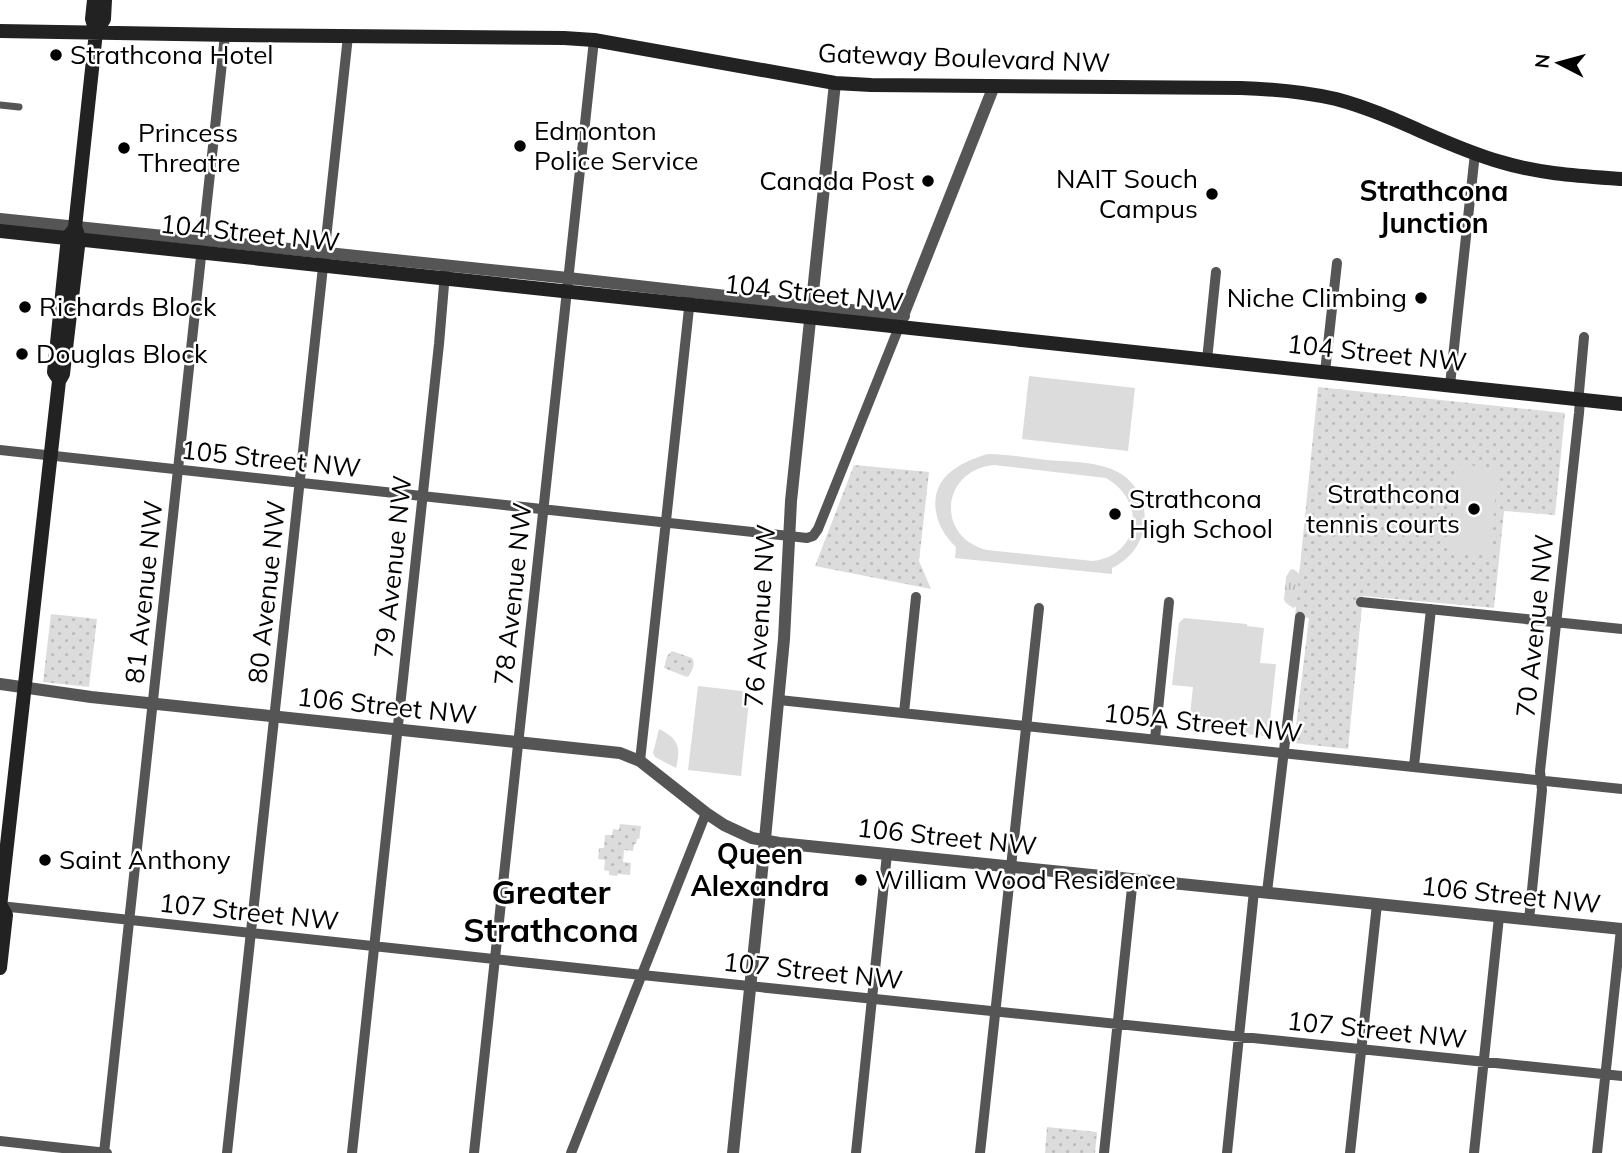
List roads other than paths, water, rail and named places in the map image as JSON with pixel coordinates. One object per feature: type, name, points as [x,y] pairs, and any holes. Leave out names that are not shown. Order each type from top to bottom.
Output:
[{"type":"main road","points":[[0,968],[6,915],[0,906],[59,381],[54,372],[74,234],[96,32],[92,19],[94,0]]},
{"type":"main road","points":[[96,32],[104,19],[106,0]]},
{"type":"main road","name":"Gateway Boulevard NW","points":[[0,30],[225,35],[564,37],[835,83],[1241,88],[1305,93],[1361,107],[1475,153],[1524,168],[1622,179]]},
{"type":"main road","name":"104 Street NW","points":[[0,231],[74,234],[203,246],[691,298],[1207,360],[1622,404]]},
{"type":"street","name":"81 Avenue NW","points":[[105,1153],[225,35]]},
{"type":"street","name":"80 Avenue NW","points":[[227,1153],[348,36]]},
{"type":"street","name":"78 Avenue NW","points":[[474,1153],[594,40]]},
{"type":"street","name":"76 Avenue NW","points":[[733,1153],[779,700],[788,536],[835,83]]},
{"type":"street","points":[[788,536],[807,538],[816,532],[993,86]]},
{"type":"street","points":[[0,105],[19,107]]},
{"type":"street","points":[[1450,386],[1475,153]]},
{"type":"street","name":"104 Street NW","points":[[0,219],[74,234]]},
{"type":"street","points":[[1325,372],[1337,263]]},
{"type":"street","name":"79 Avenue NW","points":[[352,1153],[445,272]]},
{"type":"street","points":[[1207,360],[1216,272]]},
{"type":"street","points":[[640,761],[691,298]]},
{"type":"street","name":"70 Avenue NW","points":[[1529,920],[1542,790],[1540,771],[1580,400],[1584,337]]},
{"type":"street","name":"105 Street NW","points":[[0,450],[788,536]]},
{"type":"street","points":[[904,713],[916,597]]},
{"type":"street","points":[[1155,739],[1169,602]]},
{"type":"street","points":[[1361,602],[1622,629]]},
{"type":"street","points":[[980,1153],[1039,608]]},
{"type":"street","points":[[1413,766],[1431,609]]},
{"type":"street","points":[[1227,1153],[1239,1037],[1284,753],[1300,617]]},
{"type":"street","name":"106 Street NW","points":[[0,684],[153,704],[620,753],[640,761],[706,813],[752,838],[764,840],[1621,929]]},
{"type":"street","name":"105A Street NW","points":[[779,700],[1622,789]]},
{"type":"street","points":[[571,1153],[706,813]]},
{"type":"street","points":[[856,1153],[887,854]]},
{"type":"street","points":[[1104,1153],[1133,878]]},
{"type":"street","points":[[1350,1153],[1377,904]]},
{"type":"street","name":"107 Street NW","points":[[0,906],[1622,1076]]},
{"type":"street","points":[[1474,1153],[1499,917]]},
{"type":"street","points":[[1597,1153],[1621,929]]},
{"type":"street","points":[[0,1141],[105,1153]]},
{"type":"place","name":"Strathcona Hotel","points":[[56,55]]},
{"type":"place","name":"Edmonton Police Service","points":[[520,146]]},
{"type":"place","name":"Princess Threatre","points":[[124,148]]},
{"type":"place","name":"Canada Post","points":[[928,181]]},
{"type":"place","name":"NAIT Souch Campus","points":[[1212,194]]},
{"type":"place","name":"Niche Climbing","points":[[1421,298]]},
{"type":"place","name":"Richards Block","points":[[25,307]]},
{"type":"place","name":"Douglas Block","points":[[22,354]]},
{"type":"place","name":"Strathcona tennis courts","points":[[1474,509]]},
{"type":"place","name":"Strathcona High School","points":[[1115,514]]},
{"type":"place","name":"Saint Anthony","points":[[45,860]]},
{"type":"place","name":"William Wood Residence","points":[[861,880]]},
{"type":"district","name":"Strathcona Junction","points":[[1434,207]]},
{"type":"district","name":"Queen Alexandra","points":[[760,870]]},
{"type":"district","name":"Greater Strathcona","points":[[551,911]]}]
